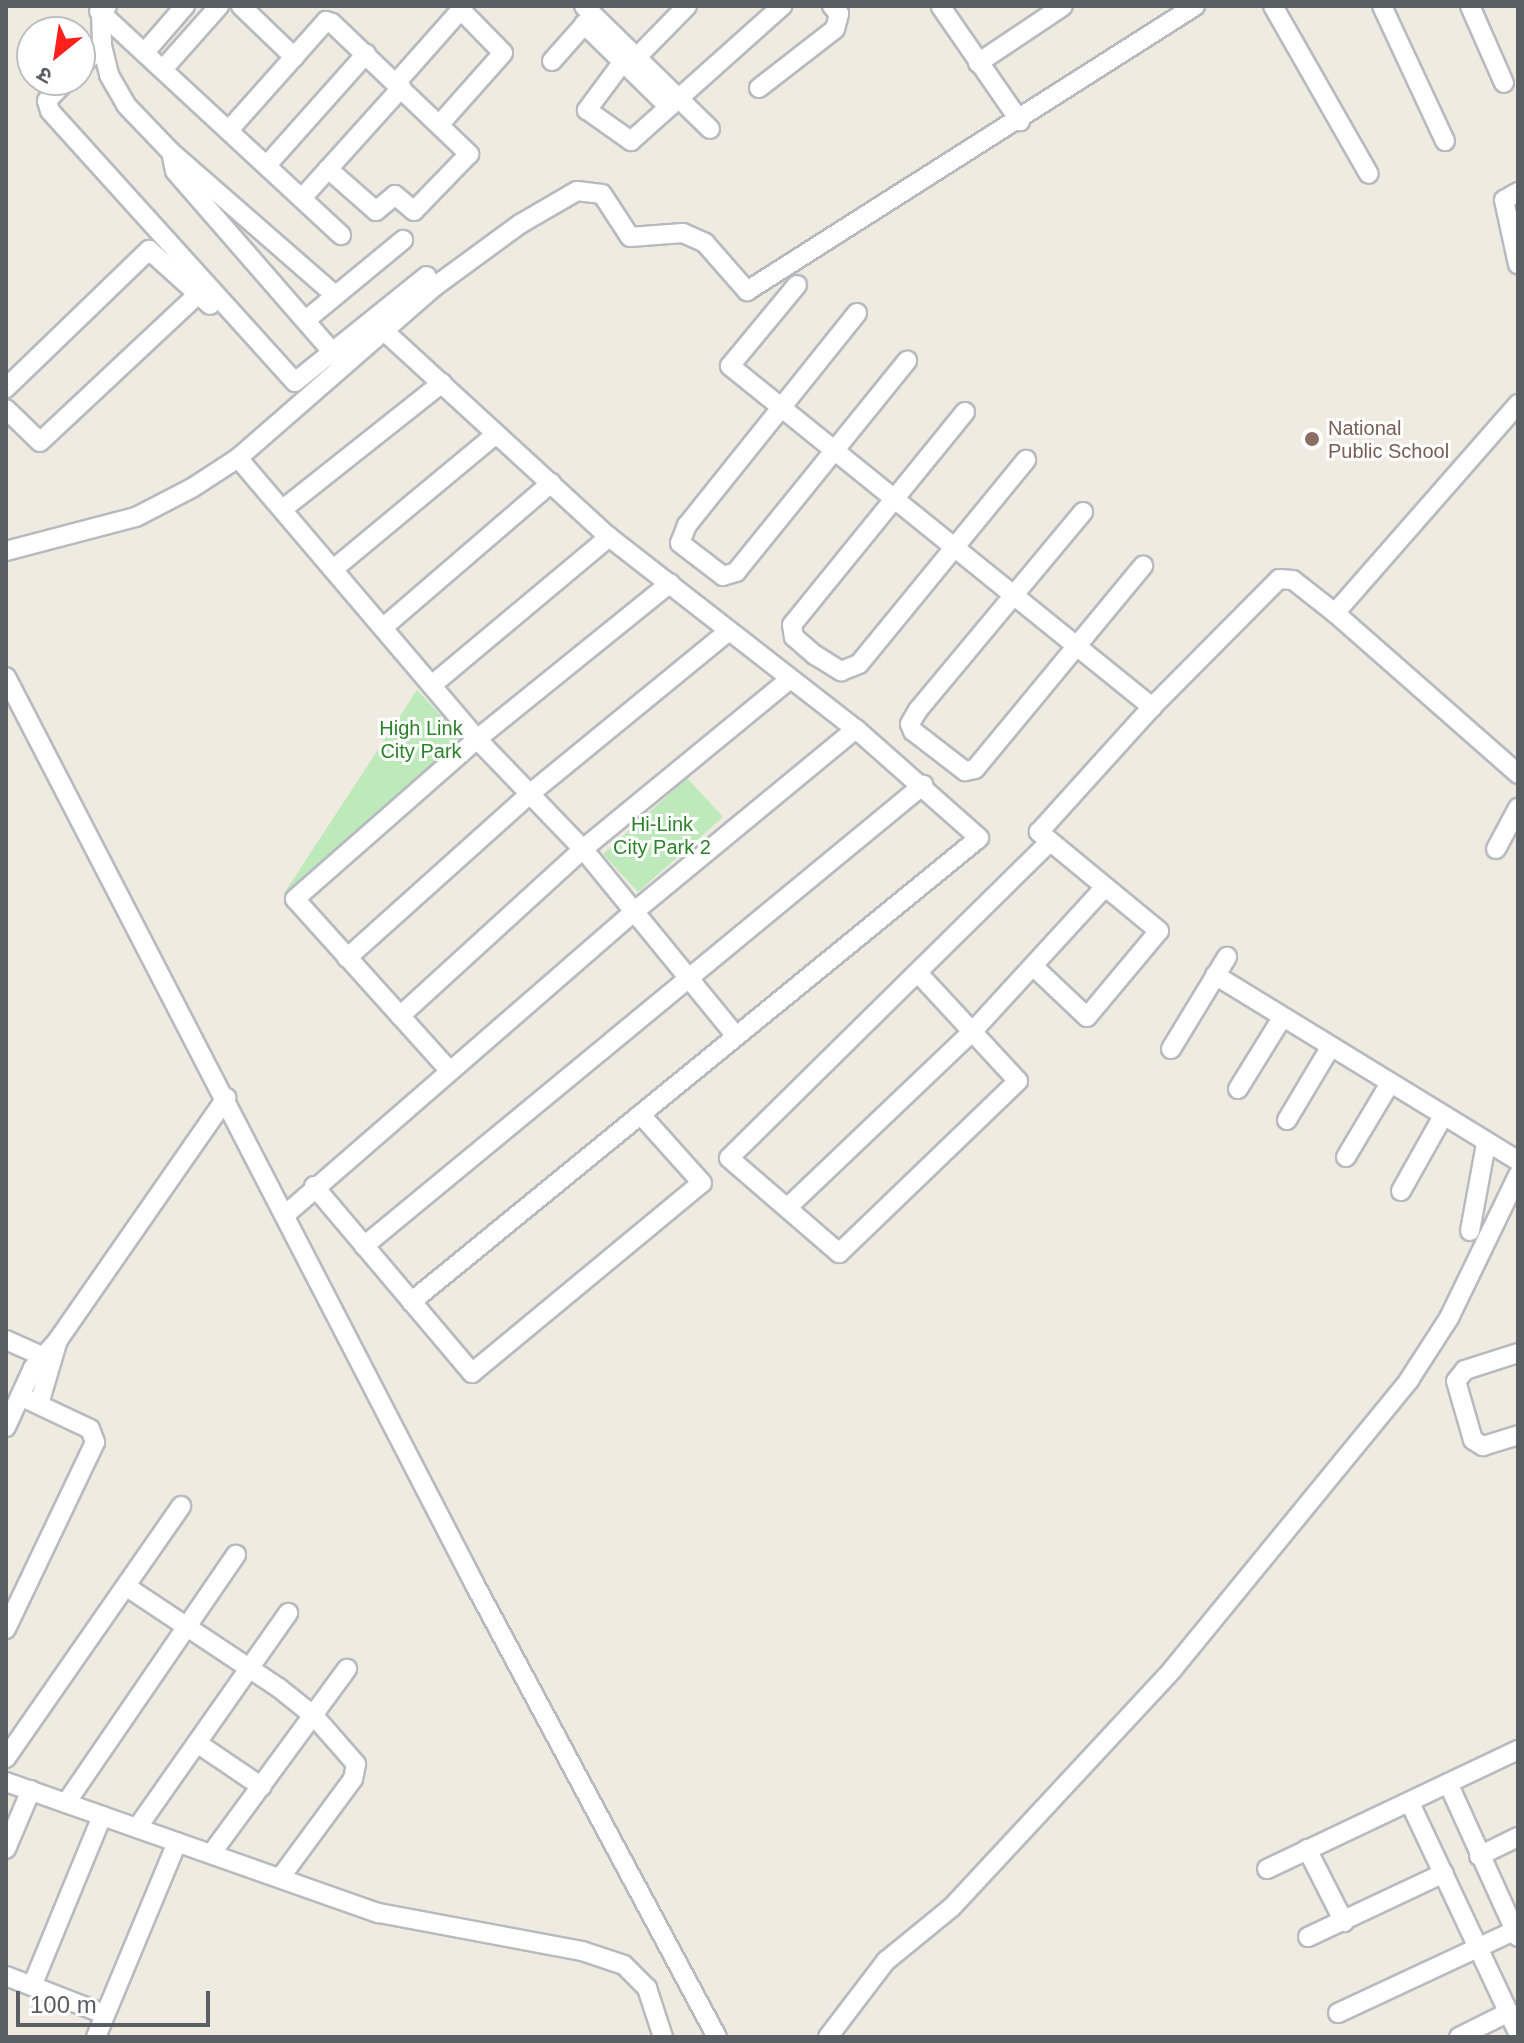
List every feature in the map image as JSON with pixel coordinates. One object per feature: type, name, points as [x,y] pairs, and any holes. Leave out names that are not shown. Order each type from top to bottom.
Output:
[{"type":"street","points":[[145,52],[185,6]]},
{"type":"street","points":[[164,68],[219,6]]},
{"type":"street","points":[[241,6],[294,57]]},
{"type":"street","points":[[687,6],[588,104],[594,117],[631,141],[782,6]]},
{"type":"street","points":[[759,88],[835,29],[839,14],[832,6]]},
{"type":"street","points":[[942,6],[1020,121]]},
{"type":"street","points":[[978,63],[1063,6]]},
{"type":"street","points":[[1273,6],[1369,174]]},
{"type":"street","points":[[1382,6],[1445,141]]},
{"type":"street","points":[[1470,6],[1504,83]]},
{"type":"street","points":[[100,8],[341,235]]},
{"type":"street","points":[[100,8],[102,46],[119,96],[171,152],[335,295]]},
{"type":"street","points":[[52,96],[47,101],[50,111],[294,381],[301,381],[383,330],[491,244],[557,201],[587,189],[602,194],[630,237],[683,233],[705,243],[747,291],[1020,121],[1183,9]]},
{"type":"street","points":[[303,197],[458,13],[465,14],[503,53],[440,124]]},
{"type":"street","points":[[552,61],[590,13],[629,61],[710,129]]},
{"type":"street","points":[[229,130],[329,21],[469,154],[415,211],[395,195],[376,211],[328,169]]},
{"type":"street","points":[[96,52],[102,46]]},
{"type":"street","points":[[267,165],[366,54]]},
{"type":"street","points":[[171,152],[175,171],[242,243],[339,360]]},
{"type":"street","points":[[1518,192],[1504,200],[1518,264]]},
{"type":"street","points":[[242,243],[255,228]]},
{"type":"street","points":[[306,320],[403,240]]},
{"type":"street","points":[[6,388],[149,250],[204,300],[40,442],[6,409]]},
{"type":"street","points":[[6,551],[136,517],[165,505],[238,458],[427,276]]},
{"type":"street","points":[[797,285],[723,361],[1152,707]]},
{"type":"street","points":[[857,313],[682,532],[680,543],[723,576],[731,576],[907,361]]},
{"type":"street","points":[[383,330],[609,537],[856,729],[923,785],[979,838],[735,1035],[643,1117],[411,1302]]},
{"type":"street","points":[[283,509],[442,383]]},
{"type":"street","points":[[1335,613],[1518,404]]},
{"type":"street","points":[[965,412],[792,625],[794,637],[815,655],[841,671],[859,664],[1026,460]]},
{"type":"street","points":[[336,567],[496,434]]},
{"type":"street","points":[[238,458],[386,625],[477,739],[532,792],[583,849],[735,1035]]},
{"type":"street","points":[[386,625],[551,483]]},
{"type":"street","points":[[1083,512],[918,710],[910,724],[913,731],[965,771],[975,769],[1143,566]]},
{"type":"street","points":[[432,685],[609,537]]},
{"type":"street","points":[[1033,966],[1087,1017],[1159,931],[1039,832],[1152,707],[1279,579],[1293,580],[1335,613],[1518,774]]},
{"type":"street","points":[[449,1070],[295,899],[477,739],[670,583]]},
{"type":"street","points":[[347,958],[532,792],[729,631]]},
{"type":"street","points":[[6,677],[717,2037]]},
{"type":"street","points":[[400,1016],[583,849],[790,679]]},
{"type":"street","points":[[285,1215],[314,1186],[635,911],[856,729]]},
{"type":"street","points":[[364,1246],[688,975],[923,785]]},
{"type":"street","points":[[1496,849],[1518,808]]},
{"type":"street","points":[[918,973],[1018,1081],[839,1253],[729,1158],[1050,841]]},
{"type":"street","points":[[787,1208],[973,1031],[1105,887]]},
{"type":"street","points":[[1171,1049],[1227,957]]},
{"type":"street","points":[[1215,975],[1442,1118],[1518,1161]]},
{"type":"street","points":[[1238,1089],[1282,1018]]},
{"type":"street","points":[[1287,1120],[1330,1048]]},
{"type":"street","points":[[1346,1157],[1389,1085]]},
{"type":"street","points":[[6,1427],[42,1356],[58,1340],[226,1098]]},
{"type":"street","points":[[314,1186],[472,1373],[702,1183],[643,1117]]},
{"type":"street","points":[[1401,1191],[1442,1118]]},
{"type":"street","points":[[1470,1231],[1486,1144]]},
{"type":"street","points":[[828,2037],[886,1961],[952,1907],[1172,1670],[1409,1380],[1449,1318],[1518,1175]]},
{"type":"street","points":[[6,1340],[42,1356]]},
{"type":"street","points":[[39,1404],[58,1340]]},
{"type":"street","points":[[1518,1353],[1465,1370],[1456,1381],[1473,1440],[1483,1446],[1518,1435]]},
{"type":"street","points":[[6,1629],[95,1442],[90,1429],[20,1396]]},
{"type":"street","points":[[6,1758],[181,1506]]},
{"type":"street","points":[[66,1803],[236,1555]]},
{"type":"street","points":[[127,1587],[250,1668],[314,1716],[357,1770],[280,1878]]},
{"type":"street","points":[[137,1828],[288,1613]]},
{"type":"street","points":[[211,1854],[347,1669]]},
{"type":"street","points":[[197,1743],[262,1787]]},
{"type":"street","points":[[1267,1869],[1518,1750]]},
{"type":"street","points":[[6,1782],[405,1920],[582,1951],[624,1965],[647,1988],[663,2037]]},
{"type":"street","points":[[1338,2013],[1476,1946],[1517,1932],[1479,1856],[1448,1783]]},
{"type":"street","points":[[6,1849],[31,1790]]},
{"type":"street","points":[[1410,1803],[1518,2033]]},
{"type":"street","points":[[32,1986],[102,1816]]},
{"type":"street","points":[[1479,1856],[1518,1837]]},
{"type":"street","points":[[96,2037],[177,1842]]},
{"type":"street","points":[[1307,1849],[1344,1922]]},
{"type":"street","points":[[1308,1937],[1444,1873]]},
{"type":"street","points":[[6,1976],[104,2014]]},
{"type":"street","points":[[1459,2037],[1509,2012]]},
{"type":"green space","name":"High Link City Park","points":[[417,690],[466,742],[283,895]]},
{"type":"green space","name":"Hi-Link City Park 2","points":[[687,778],[723,817],[638,892],[603,854]]},
{"type":"place","name":"National Public School","points":[[1312,439]]}]
